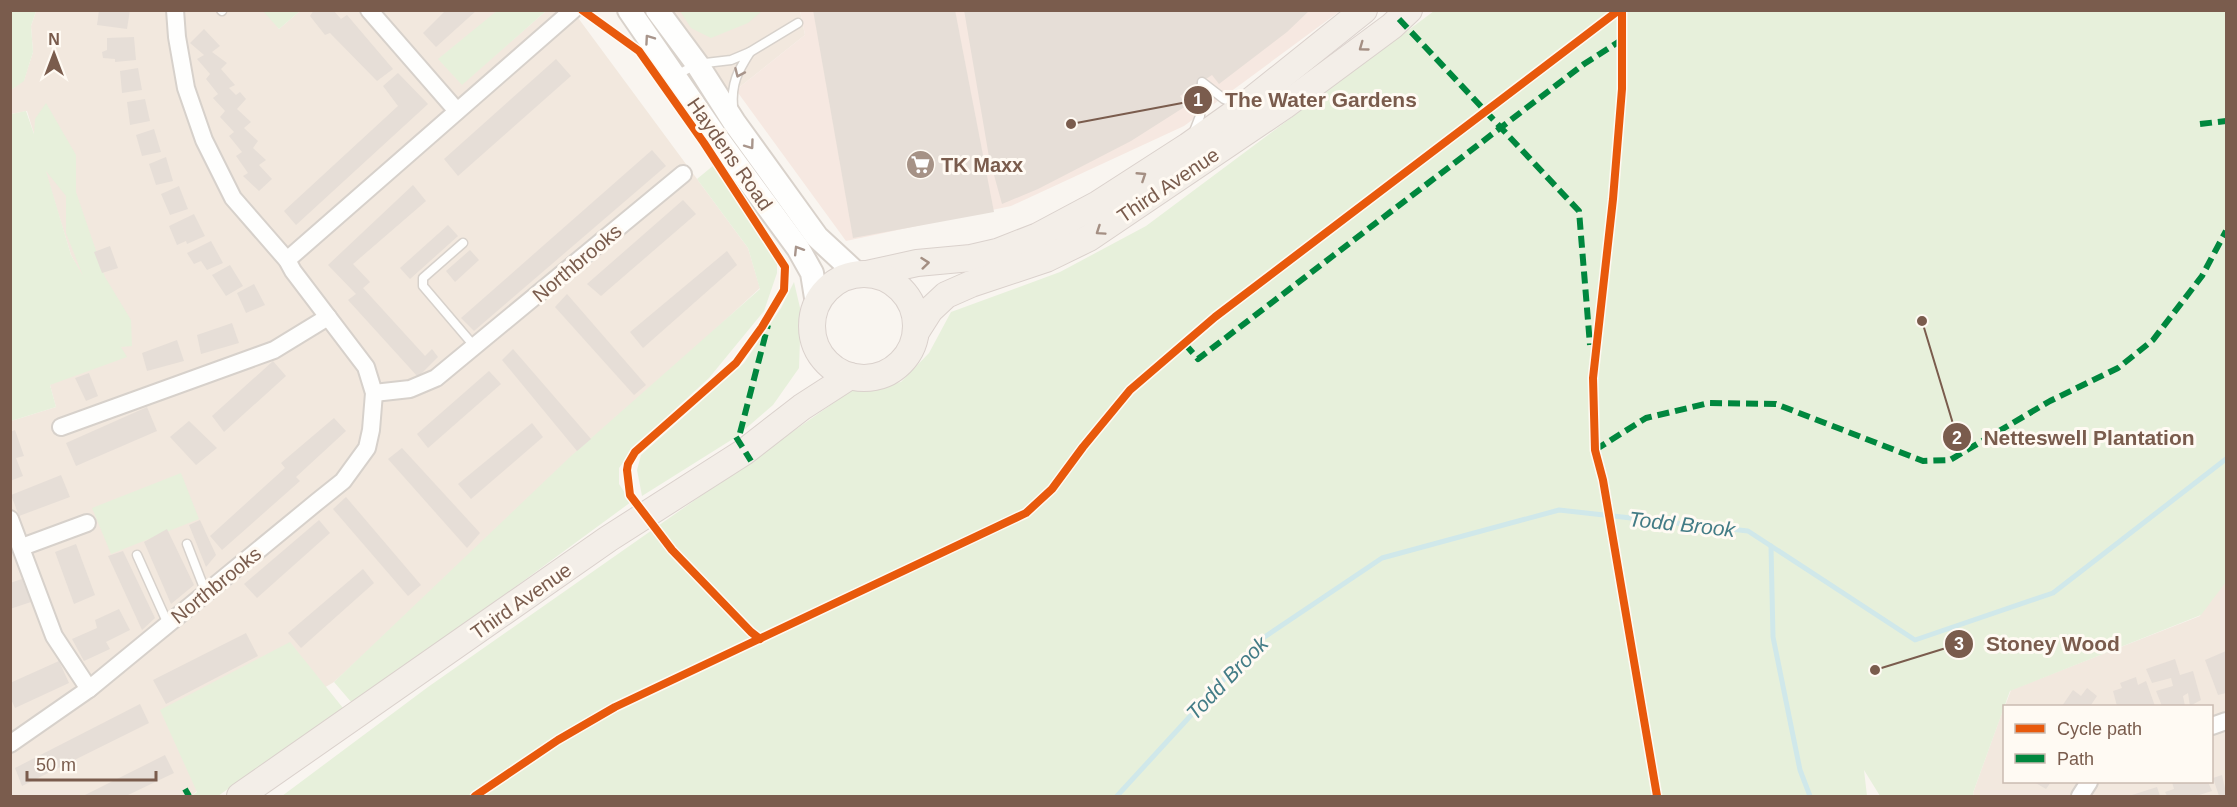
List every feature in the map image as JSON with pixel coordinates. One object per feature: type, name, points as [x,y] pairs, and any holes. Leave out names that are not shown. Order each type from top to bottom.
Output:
[{"type":"main road","name":"Third Avenue","points":[[862,274],[917,263],[971,258],[997,252],[1038,236],[1098,204],[1188,146],[1243,107],[1364,10]]},
{"type":"main road","name":"Third Avenue","points":[[916,332],[930,310],[946,295],[971,284],[1046,259],[1089,238],[1284,106],[1392,26],[1409,10]]},
{"type":"main road","points":[[862,274],[884,278],[899,286],[910,299],[916,315],[916,332],[912,347],[904,360],[893,370],[880,376],[865,378],[850,376],[828,363],[820,353],[813,337],[812,321],[817,304],[825,292],[836,282],[862,274]]},
{"type":"main road","points":[[802,407],[820,353]]},
{"type":"main road","name":"Third Avenue","points":[[240,796],[608,539],[744,452],[802,407],[850,376]]},
{"type":"street","name":"Northbrooks","points":[[10,744],[89,689],[343,481],[367,448],[374,393],[366,367],[287,260],[233,198],[204,140],[186,88],[175,10]]},
{"type":"street","points":[[369,10],[457,111]]},
{"type":"street","points":[[287,260],[573,10]]},
{"type":"street","name":"Haydens Road","points":[[629,10],[715,135],[798,248],[812,273],[817,304]]},
{"type":"street","name":"Haydens Road","points":[[657,10],[817,237],[862,274]]},
{"type":"street","name":"Northbrooks","points":[[374,393],[410,389],[436,378],[683,174]]},
{"type":"street","points":[[61,427],[274,350],[328,317]]},
{"type":"street","points":[[10,519],[54,636],[89,689]]},
{"type":"street","points":[[22,547],[87,523]]},
{"type":"street","points":[[2080,796],[2088,783]]},
{"type":"lane","points":[[675,76],[697,64],[731,60],[750,52],[798,23]]},
{"type":"lane","points":[[734,122],[732,96],[736,74],[750,52]]},
{"type":"lane","points":[[1188,146],[1200,116],[1202,82],[1224,99],[1243,107]]},
{"type":"lane","points":[[463,243],[423,278],[423,286],[475,347]]},
{"type":"lane","points":[[187,544],[206,594]]},
{"type":"lane","points":[[137,555],[168,624]]},
{"type":"shaded area","points":[[36,11],[265,11],[279,29],[300,11],[498,11],[439,59],[462,84],[546,11],[573,11],[748,248],[760,288],[334,682],[317,692],[191,796],[11,796],[11,421],[56,407],[50,385],[109,327],[71,255],[27,111],[11,114],[11,90],[24,80],[33,52],[31,26]]},
{"type":"shaded area","points":[[656,11],[800,11],[805,35],[736,90],[718,98]]},
{"type":"shaded area","points":[[800,11],[1340,11],[1184,126],[1011,206],[846,241],[736,90],[805,35]]},
{"type":"shaded area","points":[[2226,571],[2226,796],[1974,796],[1973,793],[2003,710],[2003,783],[2213,783],[2213,705],[2005,705],[2011,690],[2200,616]]},
{"type":"green space","points":[[11,10],[36,11],[31,26],[33,52],[24,81],[11,90]]},
{"type":"green space","points":[[498,10],[546,11],[462,85],[438,59]]},
{"type":"green space","points":[[263,11],[300,11],[279,29]]},
{"type":"green space","points":[[680,11],[762,11],[748,23],[711,38],[691,28]]},
{"type":"green space","points":[[1434,11],[2226,11],[2226,582],[2201,615],[2010,691],[2003,705],[1973,793],[1974,796],[1880,796],[1864,770],[1867,796],[282,796],[428,687],[852,390],[901,382],[929,353],[951,312],[1060,272],[1146,226]]},
{"type":"green space","points":[[46,103],[76,155],[76,192],[105,277],[131,320],[132,346],[121,347],[127,357],[50,385],[56,407],[11,421],[11,114],[26,111],[34,134],[35,119]],"holes":[[[46,171],[66,196],[66,233],[83,276],[71,255]]]},
{"type":"green space","points":[[714,165],[747,218],[777,257],[777,273],[764,311],[709,378],[637,444],[619,468],[619,484],[631,502],[451,634],[352,703],[334,682],[571,456],[760,289],[748,248],[697,179]]},
{"type":"green space","points":[[794,282],[801,312],[799,368],[773,405],[736,437],[642,496],[637,470],[641,455],[744,363],[781,308]]},
{"type":"green space","points":[[181,473],[199,519],[111,554],[92,508]]},
{"type":"green space","points":[[290,642],[343,708],[218,796],[191,796],[197,792],[160,710]]},
{"type":"building","points":[[99,10],[130,10],[127,29],[97,25]]},
{"type":"building","points":[[314,10],[333,10],[341,19],[347,15],[393,69],[377,81],[330,33],[325,35],[310,16]]},
{"type":"building","points":[[446,10],[477,10],[436,47],[423,33]]},
{"type":"building","points":[[813,10],[955,10],[994,212],[853,238]]},
{"type":"building","points":[[964,10],[1310,10],[1287,32],[1219,84],[1212,75],[1180,96],[1186,106],[1131,141],[1038,189],[1002,204],[989,157]]},
{"type":"building","points":[[204,29],[220,46],[212,52],[227,63],[221,69],[235,85],[229,88],[236,95],[240,92],[246,99],[237,109],[251,122],[244,128],[258,141],[253,148],[266,160],[259,165],[272,179],[259,191],[243,176],[248,173],[236,156],[242,152],[229,136],[234,132],[220,117],[225,111],[213,98],[218,94],[206,79],[210,74],[197,59],[204,55],[190,43]]},
{"type":"building","points":[[134,37],[136,60],[115,62],[115,59],[103,58],[102,52],[107,50],[107,38]]},
{"type":"building","points":[[556,59],[571,76],[458,176],[444,159]]},
{"type":"building","points":[[138,68],[142,90],[122,93],[120,71]]},
{"type":"building","points":[[398,73],[428,104],[296,225],[284,211],[398,106],[383,86]]},
{"type":"building","points":[[145,99],[150,121],[130,125],[127,102]]},
{"type":"building","points":[[154,129],[161,152],[142,156],[136,135]]},
{"type":"building","points":[[652,150],[666,166],[474,331],[461,318]]},
{"type":"building","points":[[166,157],[173,181],[156,185],[149,164]]},
{"type":"building","points":[[413,185],[426,201],[353,264],[370,282],[363,288],[425,356],[432,349],[438,357],[418,377],[348,300],[356,294],[328,265]]},
{"type":"building","points":[[179,186],[188,209],[170,215],[161,194]]},
{"type":"building","points":[[683,200],[696,214],[601,296],[587,284]]},
{"type":"building","points":[[194,214],[205,236],[187,244],[186,241],[177,245],[169,226]]},
{"type":"building","points":[[448,225],[458,236],[410,279],[400,268]]},
{"type":"building","points":[[211,241],[223,263],[207,270],[201,261],[194,264],[187,253]]},
{"type":"building","points":[[110,246],[118,268],[102,273],[94,252]]},
{"type":"building","points":[[470,250],[479,260],[455,282],[446,271]]},
{"type":"building","points":[[727,251],[737,265],[643,348],[630,332]]},
{"type":"building","points":[[230,265],[243,286],[226,296],[212,275]]},
{"type":"building","points":[[254,284],[265,305],[246,313],[237,293]]},
{"type":"building","points":[[567,294],[646,385],[634,395],[555,307]]},
{"type":"building","points":[[232,323],[239,343],[201,354],[197,335]]},
{"type":"building","points":[[177,340],[184,361],[147,371],[142,353]]},
{"type":"building","points":[[513,349],[591,439],[577,451],[502,360]]},
{"type":"building","points":[[273,361],[286,376],[224,432],[212,416]]},
{"type":"building","points":[[489,371],[501,384],[428,448],[417,434]]},
{"type":"building","points":[[89,373],[98,396],[86,401],[75,378]]},
{"type":"building","points":[[147,407],[157,431],[76,466],[66,443]]},
{"type":"building","points":[[334,418],[346,431],[296,477],[300,481],[222,550],[210,536],[285,468],[281,463]]},
{"type":"building","points":[[189,421],[217,448],[196,465],[170,437]]},
{"type":"building","points":[[532,423],[543,437],[471,499],[458,484]]},
{"type":"building","points":[[15,430],[24,456],[16,458],[23,476],[10,481],[10,432]]},
{"type":"building","points":[[402,448],[480,533],[467,548],[388,459]]},
{"type":"building","points":[[61,475],[70,497],[19,516],[11,495]]},
{"type":"building","points":[[346,497],[421,585],[408,596],[333,509]]},
{"type":"building","points":[[200,520],[216,555],[206,567],[189,525]]},
{"type":"building","points":[[319,520],[330,533],[257,598],[244,584]]},
{"type":"building","points":[[167,529],[194,585],[171,604],[144,542]]},
{"type":"building","points":[[76,544],[95,595],[74,604],[55,552]]},
{"type":"building","points":[[123,551],[155,618],[142,630],[108,556]]},
{"type":"building","points":[[363,569],[374,583],[301,648],[288,633]]},
{"type":"building","points":[[22,579],[31,602],[10,609],[10,583]]},
{"type":"building","points":[[119,609],[130,630],[106,642],[110,649],[84,661],[72,639],[97,628],[95,620]]},
{"type":"building","points":[[246,633],[258,656],[166,704],[153,680]]},
{"type":"building","points":[[2226,651],[2226,693],[2218,695],[2205,660]]},
{"type":"building","points":[[2175,659],[2180,675],[2193,671],[2201,700],[2190,705],[2188,693],[2183,696],[2185,705],[2162,705],[2156,691],[2173,686],[2171,678],[2152,683],[2146,669]]},
{"type":"building","points":[[59,661],[69,683],[15,708],[10,697],[10,683]]},
{"type":"building","points":[[2136,677],[2138,685],[2146,681],[2155,705],[2117,705],[2113,691],[2122,688],[2120,683]]},
{"type":"building","points":[[2087,688],[2097,696],[2091,705],[2063,705],[2073,690],[2081,696]]},
{"type":"building","points":[[140,704],[149,723],[22,786],[15,768]]},
{"type":"building","points":[[165,755],[174,773],[126,796],[83,796]]},
{"type":"building","points":[[2222,775],[2226,796],[2219,796],[2213,778]]},
{"type":"building","points":[[2036,783],[2050,783],[2046,789]]},
{"type":"building","points":[[2172,783],[2208,783],[2212,791],[2196,796],[2167,796],[2165,792],[2174,789]]},
{"type":"building","points":[[2157,787],[2160,796],[2129,796]]},
{"type":"waterway","name":"Todd Brook","points":[[1117,796],[1260,640],[1382,558],[1559,510],[1748,531],[1915,640],[2053,593],[2226,459]]},
{"type":"waterway","points":[[1771,546],[1773,637],[1800,770],[1810,796]]},
{"type":"marked path","points":[[1399,19],[1579,211],[1590,345]]},
{"type":"marked path","points":[[1185,344],[1198,359],[1584,64],[1623,39]]},
{"type":"marked path","points":[[2200,124],[2226,121]]},
{"type":"marked path","points":[[1595,450],[1646,418],[1709,403],[1776,404],[1923,461],[1950,460],[2050,401],[2118,368],[2153,340],[2202,276],[2226,231]]},
{"type":"marked path","points":[[740,433],[768,325]]},
{"type":"marked path","points":[[736,437],[751,461]]},
{"type":"marked path","points":[[185,789],[189,796]]},
{"type":"cycle path","points":[[582,10],[639,51],[704,143],[785,267],[784,290],[762,327],[736,363],[635,452],[627,470],[630,495],[672,550],[760,639]]},
{"type":"cycle path","points":[[475,796],[558,740],[615,707],[1026,513],[1052,489],[1130,390],[1215,317],[1619,10]]},
{"type":"cycle path","points":[[1622,10],[1622,89],[1613,199],[1593,378],[1595,450],[1603,480],[1657,796]]},
{"type":"place","name":"The Water Gardens","points":[[1071,124]]},
{"type":"place","name":"TK Maxx","points":[[920,165]]},
{"type":"place","name":"Netteswell Plantation","points":[[1922,321]]},
{"type":"place","name":"Stoney Wood","points":[[1875,670]]}]
